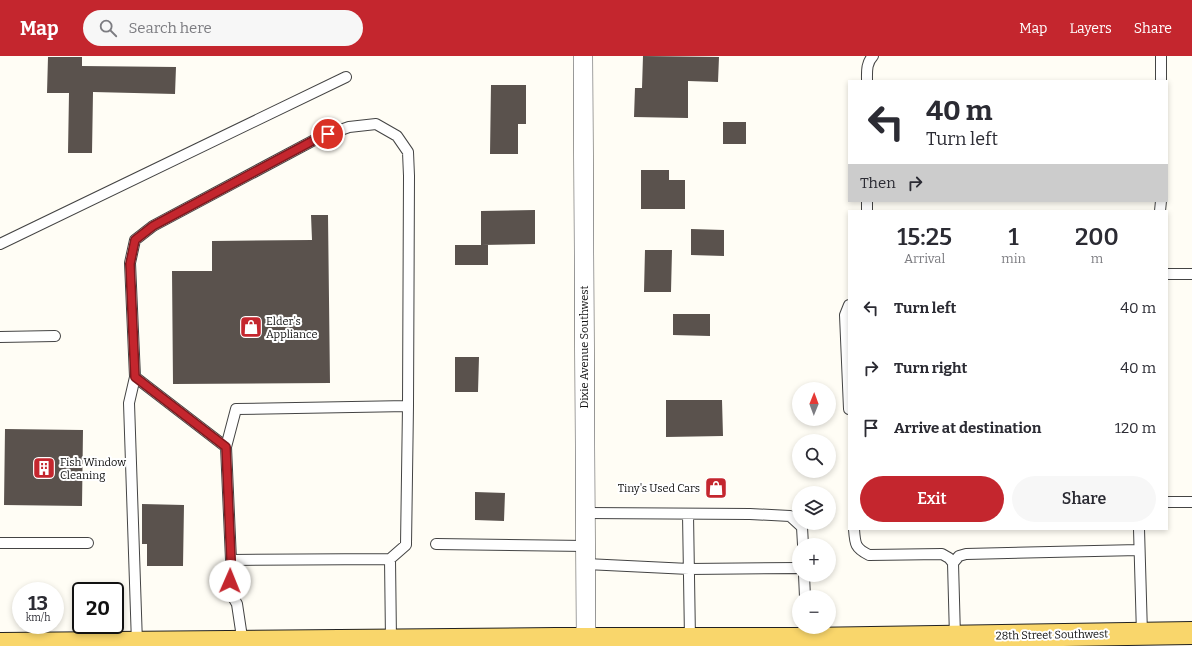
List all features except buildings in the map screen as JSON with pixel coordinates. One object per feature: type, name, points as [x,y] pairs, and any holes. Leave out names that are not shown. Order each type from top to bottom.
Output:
[{"type":"main road","name":"28th Street Southwest","points":[[0,644],[243,644],[391,640],[556,642],[586,639],[799,638],[1000,641],[1154,638],[1192,634]]},
{"type":"street","name":"Dixie Avenue Southwest","points":[[582,56],[586,639]]},
{"type":"lane","points":[[867,80],[867,67],[873,56]]},
{"type":"lane","points":[[1161,56],[1161,80]]},
{"type":"lane","points":[[0,244],[346,77]]},
{"type":"lane","points":[[137,643],[128,403],[135,377],[130,264],[135,240],[153,226],[318,138],[349,127],[376,124],[397,136],[408,152],[410,176],[406,546],[390,559],[231,560]]},
{"type":"lane","points":[[1168,274],[1192,274]]},
{"type":"lane","points":[[848,308],[845,315],[848,386]]},
{"type":"lane","points":[[0,337],[55,336]]},
{"type":"lane","points":[[135,377],[226,447]]},
{"type":"lane","points":[[243,644],[237,604],[230,592],[231,560],[226,447],[236,409],[408,406]]},
{"type":"lane","points":[[1168,502],[1192,502]]},
{"type":"lane","points":[[586,513],[790,516],[802,527],[803,538]]},
{"type":"lane","points":[[688,514],[690,639]]},
{"type":"lane","points":[[854,530],[855,542],[860,550],[869,555],[942,554],[949,558],[953,563],[963,640]]},
{"type":"lane","points":[[1139,530],[1139,550],[1154,638]]},
{"type":"lane","points":[[0,543],[88,543]]},
{"type":"lane","points":[[436,544],[586,546]]},
{"type":"lane","points":[[953,563],[960,556],[966,554],[1139,550]]},
{"type":"lane","points":[[390,559],[391,640]]},
{"type":"lane","points":[[586,564],[689,569],[792,568]]},
{"type":"place","name":"Elder's Appliance","points":[[251,327]]},
{"type":"place","name":"Fish Window Cleaning","points":[[44,468]]},
{"type":"place","name":"Tiny's Used Cars","points":[[716,488]]},
{"type":"route","points":[[230,581],[231,560],[226,447],[135,377],[130,264],[135,240],[153,226],[328,134]]}]
